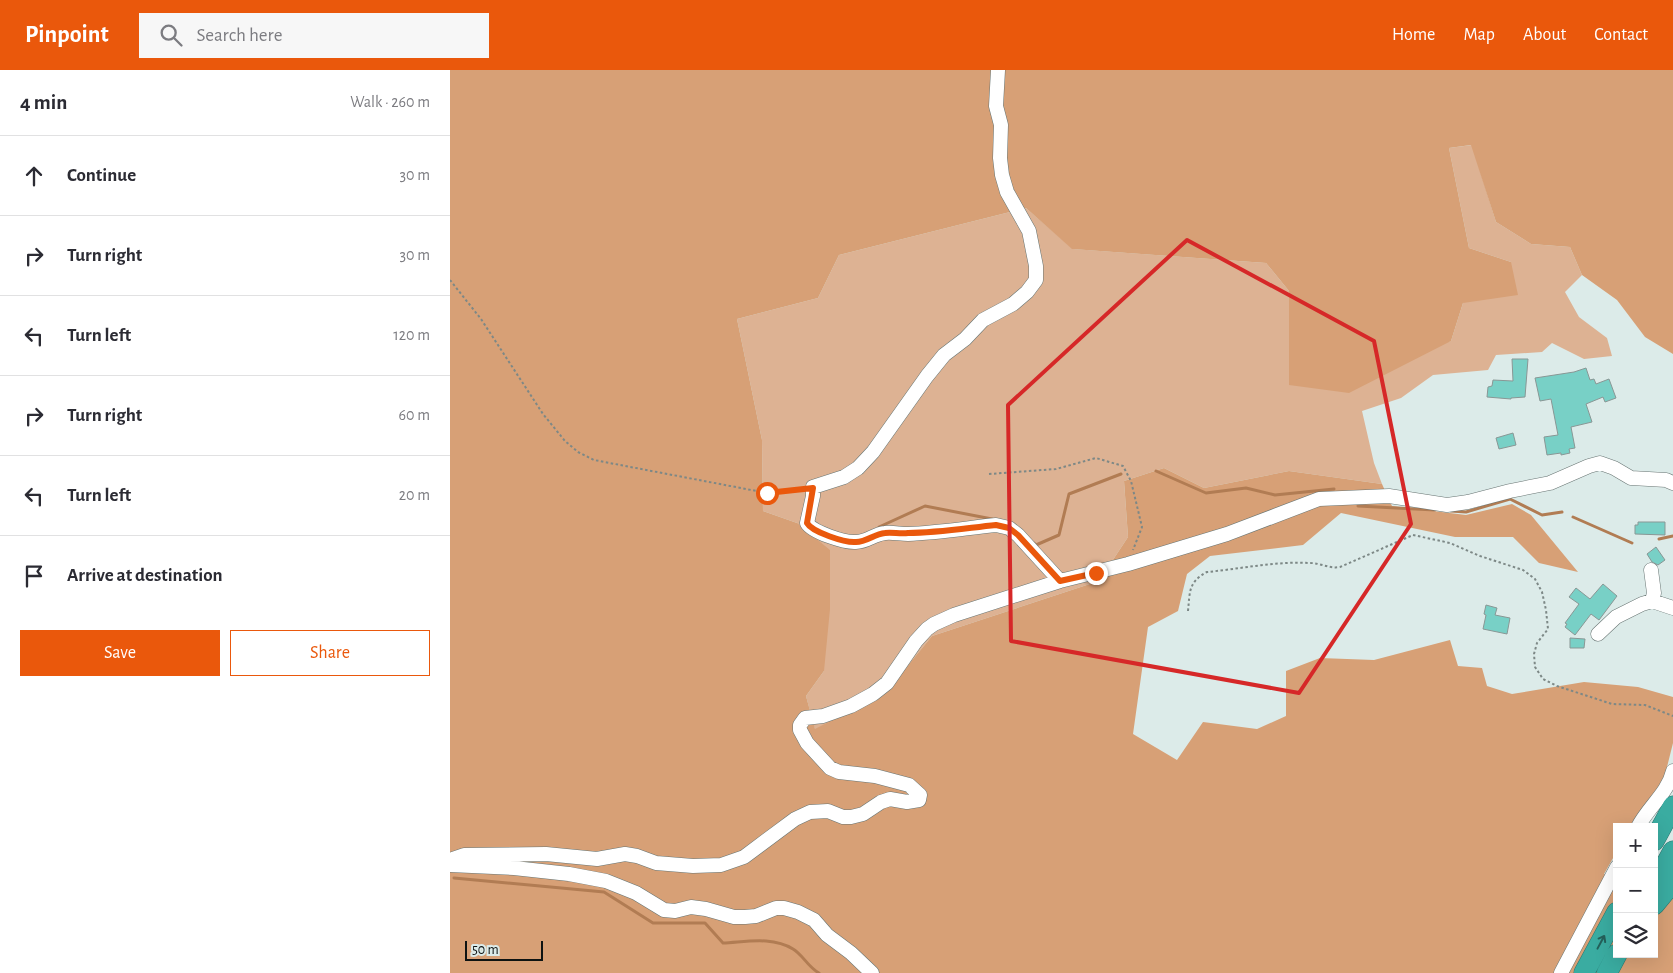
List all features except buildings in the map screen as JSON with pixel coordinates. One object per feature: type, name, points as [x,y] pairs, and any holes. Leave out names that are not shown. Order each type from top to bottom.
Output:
[{"type":"highway","points":[[1658,834],[1673,806]]},
{"type":"highway","points":[[1658,878],[1673,850]]},
{"type":"highway","points":[[1658,901],[1673,882]]},
{"type":"highway","points":[[1584,973],[1616,913]]},
{"type":"street","points":[[998,70],[996,106],[1001,125],[1000,158],[1002,175],[1007,192],[1029,231],[1036,266],[1036,280],[1027,292],[1013,304],[983,320],[944,355],[873,452],[858,468],[844,478],[813,488],[807,523],[810,528],[854,543],[868,540],[877,534],[908,534],[996,525],[1009,528],[1018,535],[1060,581]]},
{"type":"street","points":[[450,860],[464,855],[546,854],[597,859],[625,854],[656,863],[693,866],[721,864],[744,857],[795,819],[810,812],[828,811],[842,817],[851,818],[863,814],[881,802],[890,799],[907,802],[919,800],[920,795],[909,785],[875,776],[839,772],[830,768],[807,743],[800,730],[800,725],[805,718],[823,716],[851,706],[873,694],[887,683],[916,640],[934,624],[954,615],[1060,581],[1128,564],[1227,534],[1319,499],[1389,496],[1446,505],[1468,502],[1550,483],[1600,463],[1632,478],[1666,480],[1673,483]]},
{"type":"street","points":[[1652,570],[1654,593],[1652,601]]},
{"type":"street","points":[[1598,634],[1616,617],[1652,601],[1673,608]]},
{"type":"street","points":[[1640,823],[1643,816],[1670,782],[1673,771]]},
{"type":"street","points":[[450,864],[533,870],[606,881],[636,894],[664,910],[675,911],[691,907],[734,917],[745,917],[756,916],[776,908],[791,910],[814,920],[827,935],[851,953],[872,973]]},
{"type":"street","points":[[1561,973],[1616,868]]},
{"type":"path","points":[[450,280],[482,319],[543,414],[565,441],[578,452],[594,460],[767,493],[813,488]]},
{"type":"path","points":[[989,474],[1056,470],[1096,458],[1123,466],[1131,482],[1142,527],[1128,564]]},
{"type":"path","points":[[1188,611],[1190,587],[1198,577],[1207,572],[1278,564],[1311,563],[1331,569],[1340,567],[1413,535],[1441,541],[1522,570],[1535,579],[1542,592],[1548,629],[1537,643],[1534,654],[1535,667],[1543,679],[1557,686],[1612,704],[1645,705],[1673,716]]},
{"type":"highlighted area","points":[[1187,240],[1374,341],[1411,524],[1299,693],[1011,641],[1008,405]]},
{"type":"shaded area","points":[[450,70],[1673,70],[1673,354],[1645,337],[1617,300],[1582,275],[1570,247],[1531,244],[1496,222],[1471,145],[1449,148],[1469,248],[1511,262],[1518,295],[1463,303],[1451,341],[1349,393],[1289,385],[1289,291],[1266,263],[1072,249],[1026,208],[839,255],[818,298],[737,319],[762,440],[763,511],[797,523],[830,550],[830,609],[824,671],[806,696],[815,729],[886,692],[932,636],[1099,581],[1128,537],[1124,481],[1164,468],[1204,488],[1289,471],[1382,484],[1392,506],[1466,515],[1512,504],[1531,515],[1578,572],[1539,563],[1513,537],[1455,537],[1341,513],[1303,545],[1210,556],[1187,574],[1178,611],[1148,627],[1133,734],[1177,760],[1203,722],[1257,729],[1286,716],[1286,671],[1320,658],[1374,660],[1450,640],[1458,666],[1482,668],[1487,686],[1512,694],[1584,682],[1638,687],[1673,697],[1673,743],[1664,779],[1634,823],[1613,823],[1613,858],[1604,874],[1613,877],[1613,958],[1658,958],[1658,893],[1673,891],[1673,973],[450,973]]},
{"type":"shaded area","points":[[1472,145],[1496,222],[1531,244],[1570,247],[1582,275],[1565,292],[1579,317],[1607,338],[1612,356],[1584,359],[1552,343],[1542,352],[1496,355],[1488,370],[1433,375],[1401,398],[1362,411],[1374,463],[1382,484],[1289,471],[1204,488],[1164,468],[1124,481],[1128,537],[1099,581],[932,636],[886,692],[815,730],[806,696],[824,671],[797,523],[763,511],[762,440],[737,319],[818,298],[839,255],[1026,208],[1073,249],[1266,263],[1289,291],[1289,385],[1451,341],[1463,303],[1511,262],[1469,248],[1449,148]]},
{"type":"waterway","points":[[1156,471],[1206,493],[1246,488],[1275,495],[1334,489]]},
{"type":"waterway","points":[[1034,543],[1036,545],[1059,535],[1069,494],[1121,474]]},
{"type":"waterway","points":[[1451,511],[1466,512],[1510,499],[1542,515],[1562,512]]},
{"type":"waterway","points":[[879,527],[925,506],[992,519]]},
{"type":"waterway","points":[[1358,506],[1435,510]]},
{"type":"waterway","points":[[1573,517],[1632,543]]},
{"type":"waterway","points":[[1659,539],[1673,536]]},
{"type":"waterway","points":[[454,878],[604,892],[653,923],[705,923],[723,943],[768,941],[785,945],[797,952],[819,973]]},
{"type":"route","points":[[767,493],[813,488],[807,523],[810,528],[854,543],[868,540],[877,534],[908,534],[996,525],[1009,528],[1018,535],[1060,581],[1096,573]]}]
